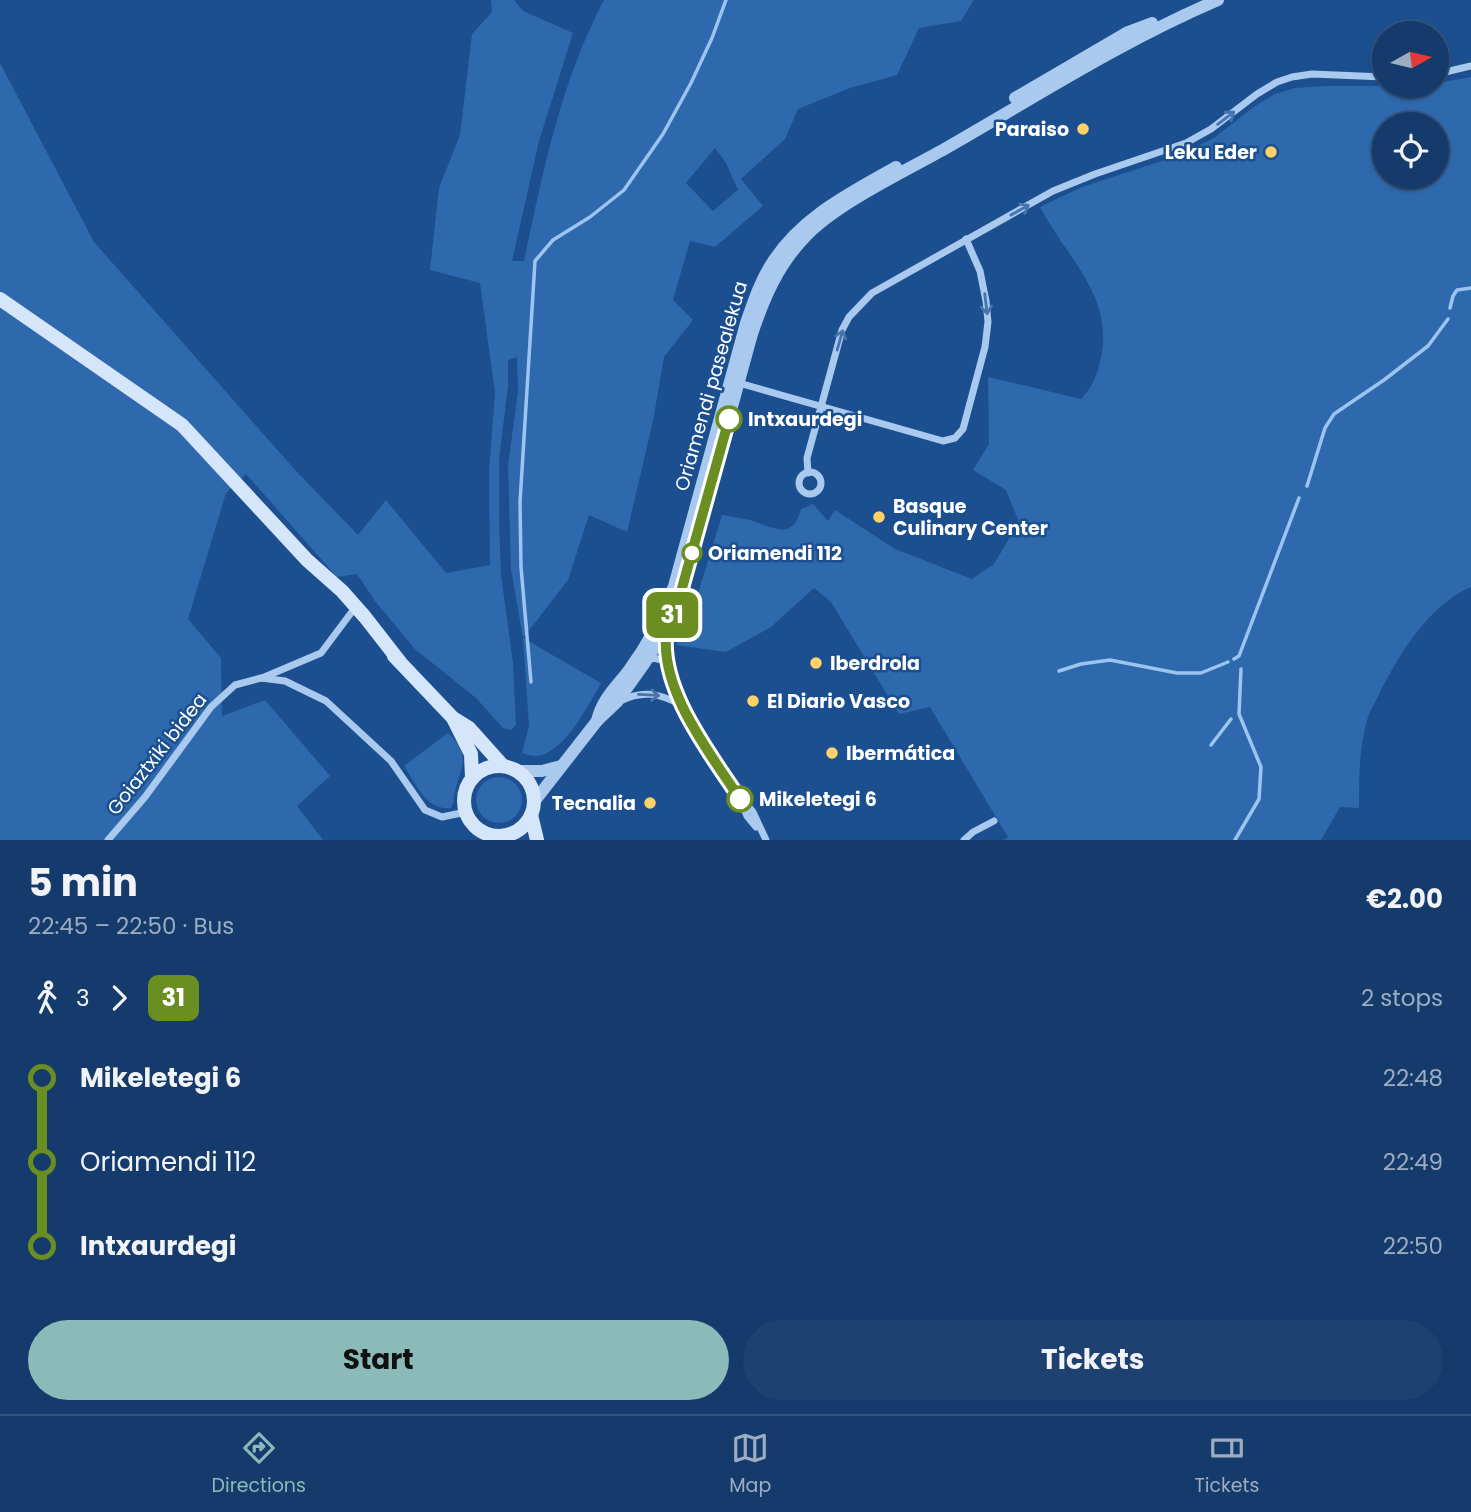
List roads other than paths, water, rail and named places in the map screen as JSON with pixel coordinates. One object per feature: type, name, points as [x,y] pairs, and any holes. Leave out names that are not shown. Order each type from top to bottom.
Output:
[{"type":"main road","points":[[0,299],[182,425],[307,560],[351,613],[453,718],[469,728],[529,784],[537,840]]},
{"type":"main road","points":[[307,560],[359,609],[400,662]]},
{"type":"main road","points":[[453,718],[471,754],[472,778],[464,797],[466,813],[474,825],[482,831],[514,837],[526,823],[532,809]]},
{"type":"main road","points":[[472,778],[490,767],[510,769]]},
{"type":"street","name":"Oriamendi pasealekua","points":[[532,809],[561,766],[597,721],[617,702],[667,628],[679,599],[765,296],[787,258],[805,236],[823,221],[1112,51],[1218,0]]},
{"type":"street","name":"Oriamendi pasealekua","points":[[597,721],[608,696],[654,631],[674,586],[758,288],[772,263],[795,234],[821,211],[1128,33],[1160,20],[1174,19]]},
{"type":"street","points":[[1449,71],[1471,66]]},
{"type":"street","points":[[808,473],[807,458],[842,330],[849,317],[872,293],[1071,183],[1186,143],[1211,129],[1277,82],[1312,74],[1372,76]]},
{"type":"street","points":[[739,383],[943,440],[955,438],[963,429],[976,384],[988,322],[980,271],[966,239]]},
{"type":"street","points":[[722,409],[739,383],[738,371],[745,341],[745,327]]},
{"type":"street","name":"Goiaztxiki bidea","points":[[108,840],[145,797],[211,707],[235,685],[261,678],[321,653],[351,613]]},
{"type":"street","points":[[667,628],[669,675]]},
{"type":"street","points":[[624,676],[638,663],[653,657],[662,660],[681,706],[741,800],[753,811],[766,840]]},
{"type":"street","points":[[261,678],[285,681],[326,701],[391,761],[425,810],[442,817],[466,813]]},
{"type":"street","points":[[617,702],[631,695],[655,694],[681,706]]},
{"type":"street","points":[[510,769],[542,771],[561,766]]},
{"type":"street","points":[[964,840],[972,832],[994,821]]},
{"type":"waterway","points":[[531,682],[521,567],[520,502],[535,261],[553,240],[590,217],[624,190],[663,134],[691,83],[726,0]]},
{"type":"waterway","points":[[1450,308],[1457,290],[1471,288]]},
{"type":"waterway","points":[[1307,486],[1325,428],[1334,414],[1428,346],[1448,319]]},
{"type":"waterway","points":[[1234,659],[1239,656],[1299,498]]},
{"type":"waterway","points":[[1059,671],[1081,664],[1110,660],[1177,673],[1201,673],[1228,662]]},
{"type":"waterway","points":[[1235,840],[1259,799],[1261,767],[1239,714],[1241,669]]},
{"type":"waterway","points":[[1211,745],[1231,719]]},
{"type":"place","name":"Paraiso","points":[[1083,129]]},
{"type":"place","name":"Leku Eder","points":[[1271,152]]},
{"type":"place","name":"Intxaurdegi","points":[[729,419]]},
{"type":"place","name":"Basque Culinary Center","points":[[879,517]]},
{"type":"place","name":"Oriamendi 112","points":[[692,553]]},
{"type":"place","name":"Iberdrola","points":[[816,663]]},
{"type":"place","name":"El Diario Vasco","points":[[753,701]]},
{"type":"place","name":"Ibermática","points":[[832,753]]},
{"type":"place","name":"Mikeletegi 6","points":[[740,799]]},
{"type":"place","name":"Tecnalia","points":[[650,803]]}]
